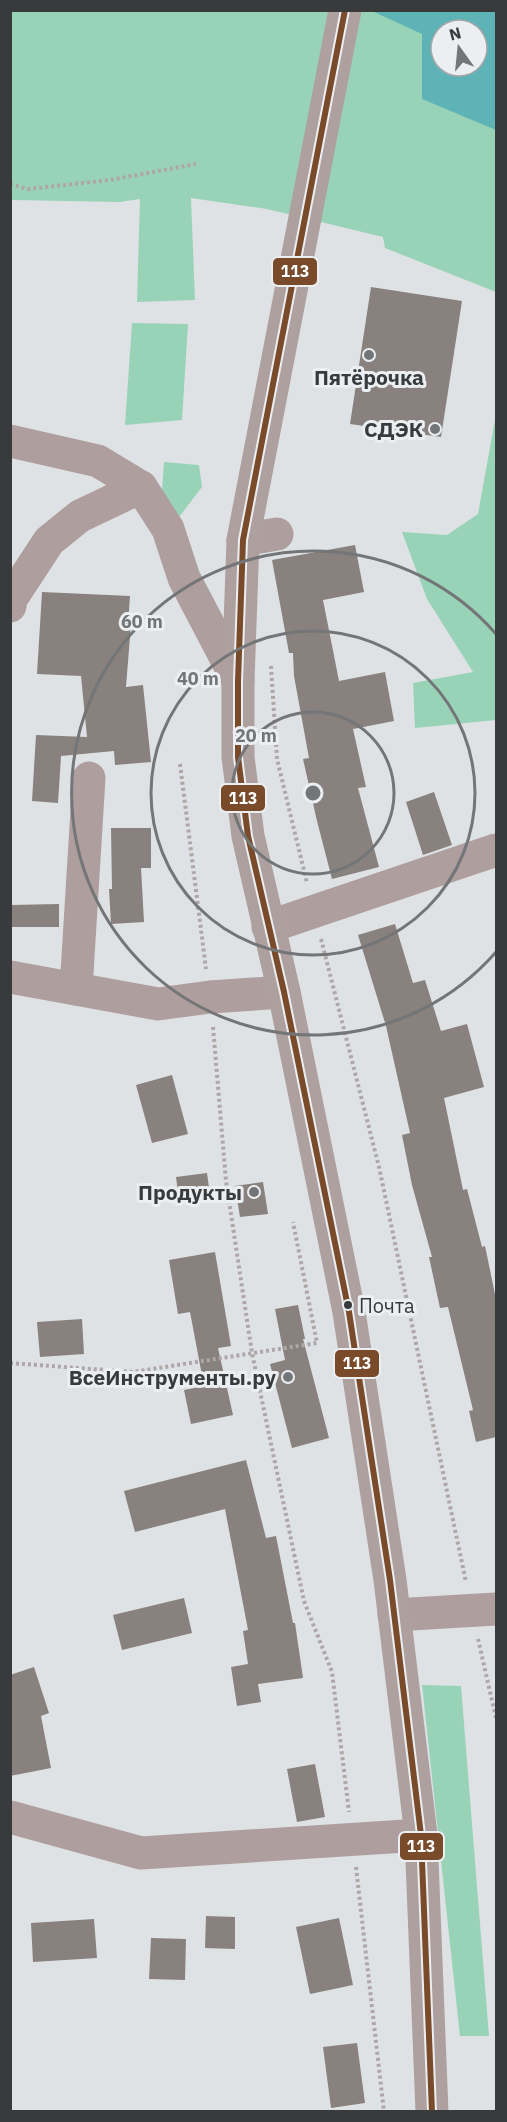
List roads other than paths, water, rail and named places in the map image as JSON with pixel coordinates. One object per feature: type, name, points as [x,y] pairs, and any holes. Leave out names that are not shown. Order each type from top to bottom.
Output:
[{"type":"main road","points":[[345,10],[243,540],[238,681],[239,769],[248,836],[284,993],[349,1312],[394,1615],[421,1835],[432,2112]]},
{"type":"street","points":[[10,441],[98,460],[141,487],[168,529],[184,578],[238,681]]},
{"type":"street","points":[[10,606],[11,599],[49,541],[80,516],[141,487]]},
{"type":"street","points":[[243,540],[277,534]]},
{"type":"street","points":[[76,989],[89,778]]},
{"type":"street","points":[[268,927],[496,850]]},
{"type":"street","points":[[10,977],[158,1004],[210,997],[284,993]]},
{"type":"street","points":[[394,1615],[484,1610]]},
{"type":"street","points":[[10,1817],[141,1853],[421,1835]]},
{"type":"water","points":[[372,11],[496,11],[496,130],[422,99],[422,34]]},
{"type":"place","name":"Пятёрочка","points":[[369,355]]},
{"type":"place","name":"СДЭК","points":[[435,429]]},
{"type":"place","name":"Продукты","points":[[254,1192]]},
{"type":"place","name":"Почта","points":[[348,1305]]},
{"type":"place","name":"ВсеИнструменты.ру","points":[[288,1377]]}]
